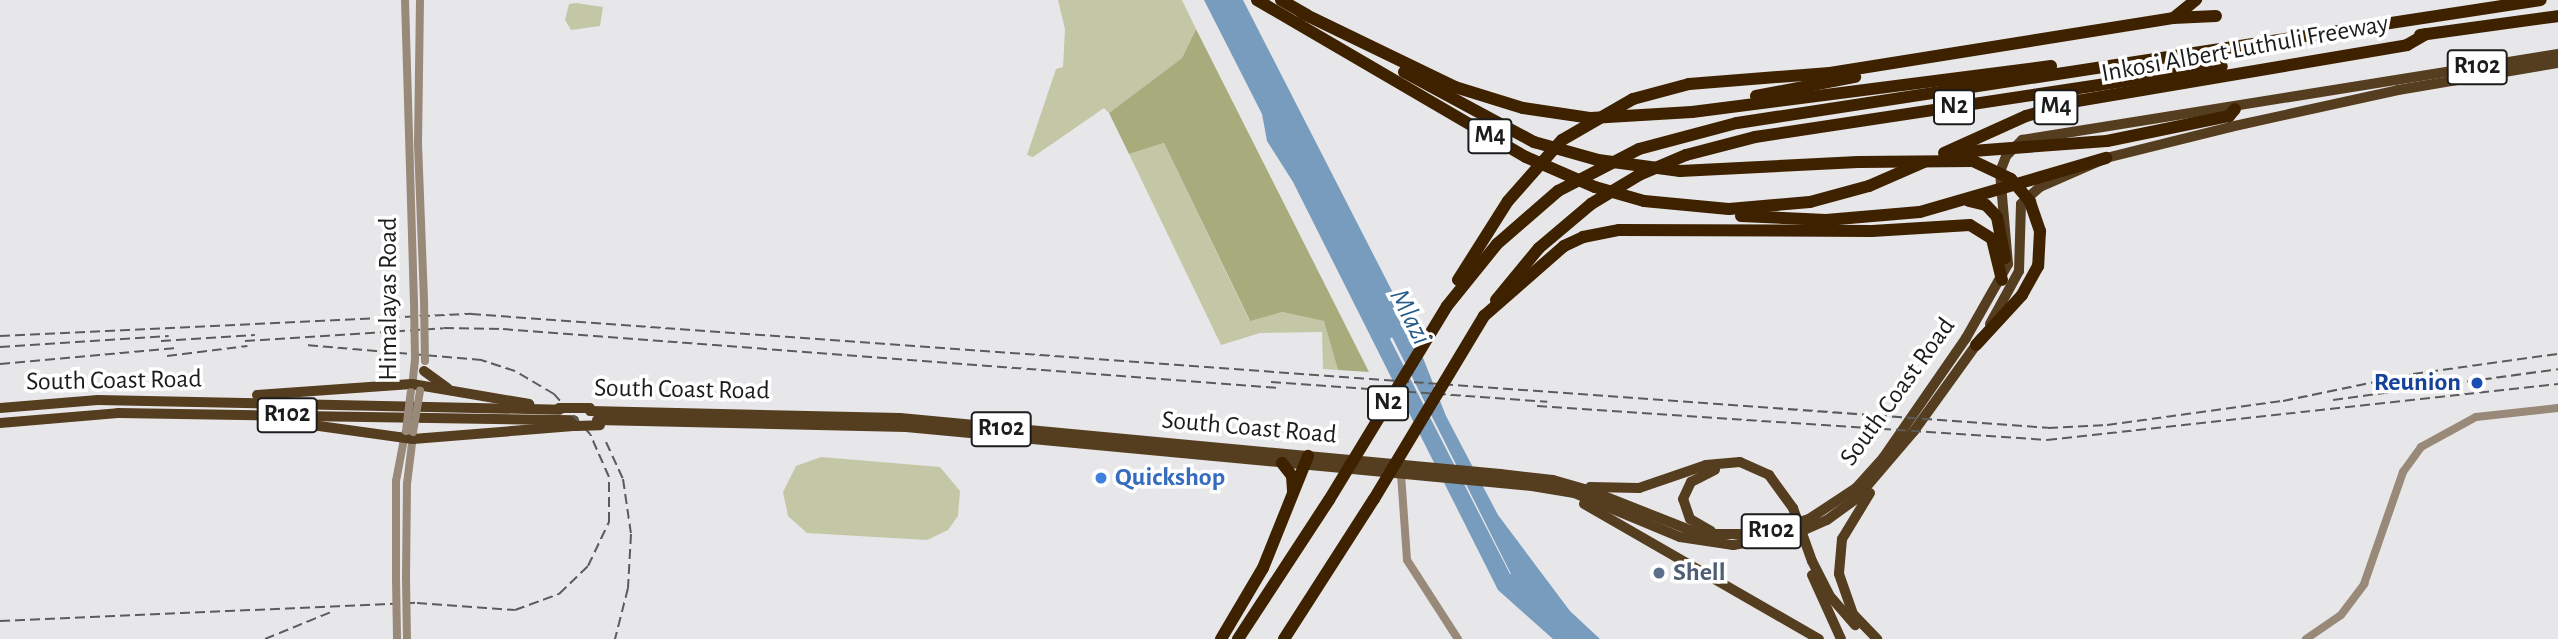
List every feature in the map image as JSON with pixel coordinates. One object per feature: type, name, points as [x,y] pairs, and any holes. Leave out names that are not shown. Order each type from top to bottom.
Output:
[{"type":"highway","name":"Inkosi Albert Luthuli Freeway","points":[[1257,0],[1301,19],[1498,126],[1569,154],[1681,171],[1858,162]]},
{"type":"highway","name":"Inkosi Albert Luthuli Freeway","points":[[1281,0],[1301,19],[1562,174],[1644,201],[1696,209],[1761,208],[1829,198],[1888,179],[2017,120],[2077,101],[2407,45],[2426,34]]},
{"type":"highway","points":[[2173,18],[2196,0]]},
{"type":"highway","name":"N2","points":[[1238,639],[1329,500],[1447,306],[1497,244],[1558,191],[1640,149],[1737,123],[2542,0]]},
{"type":"highway","points":[[1447,306],[1508,201],[1562,141],[1633,99],[1689,84],[1820,74],[2173,18],[2216,16]]},
{"type":"highway","name":"N2","points":[[1284,639],[1374,499],[1484,316],[1539,248],[1591,204],[1639,175],[1686,155],[1755,137],[2558,16]]},
{"type":"highway","points":[[1301,19],[1419,71],[1522,108],[1591,118],[1716,109],[2075,63],[2126,62]]},
{"type":"highway","points":[[1716,109],[1735,100],[1995,48]]},
{"type":"highway","points":[[1858,162],[2107,141],[2229,116],[2235,109]]},
{"type":"highway","points":[[1806,230],[1894,220],[1968,201],[2106,158]]},
{"type":"highway","points":[[1858,162],[1973,161],[2011,179],[2030,202],[2040,231],[2038,266],[2022,295],[1976,345]]},
{"type":"highway","points":[[1968,201],[1986,205],[1997,217],[2003,276]]},
{"type":"highway","points":[[1696,209],[1826,220],[1920,212]]},
{"type":"highway","points":[[1484,316],[1552,255],[1599,232],[1975,226],[1995,245],[2003,276]]},
{"type":"highway","points":[[1221,639],[1263,568],[1307,461]]},
{"type":"highway","points":[[1282,463],[1292,476],[1293,495]]},
{"type":"main road","name":"R102","points":[[2397,85],[2558,54]]},
{"type":"main road","name":"R102","points":[[2397,85],[2558,63]]},
{"type":"main road","name":"South Coast Road","points":[[1505,481],[1553,480],[1674,526],[1729,536],[1778,530],[1809,519],[1856,488],[1914,414],[2003,276],[2010,246],[2000,191],[2000,172],[2006,156],[2033,135],[2397,85]]},
{"type":"main road","name":"South Coast Road","points":[[595,415],[900,418],[1505,481],[1574,493],[1700,542],[1765,542],[1810,528],[1850,505],[1914,431],[1976,345],[2017,278],[2022,201],[2034,190],[2106,158],[2397,85]]},
{"type":"main road","points":[[424,366],[454,391]]},
{"type":"main road","points":[[223,401],[416,388],[454,391],[560,409]]},
{"type":"main road","name":"South Coast Road","points":[[0,408],[67,401],[223,401],[560,409],[631,421],[906,427],[1282,463],[1307,461]]},
{"type":"main road","points":[[154,401],[155,414]]},
{"type":"main road","name":"South Coast Road","points":[[0,423],[69,415],[155,414],[575,423]]},
{"type":"main road","points":[[235,415],[409,435],[575,423],[595,415]]},
{"type":"main road","points":[[1877,639],[1846,600],[1839,574],[1842,540],[1851,520],[1914,431]]},
{"type":"main road","points":[[1553,480],[1602,489],[1639,488],[1706,465],[1740,462],[1769,475],[1791,508],[1829,620],[1841,639]]},
{"type":"main road","points":[[1729,536],[1700,526],[1685,510],[1683,499],[1690,482],[1705,472],[1747,468],[1770,480],[1791,508]]},
{"type":"main road","points":[[1505,481],[1555,492],[1588,506],[1819,639]]},
{"type":"main road","points":[[1810,561],[1842,611],[1870,639]]},
{"type":"street","name":"Himalayas Road","points":[[405,0],[416,388],[409,435],[407,484],[407,639]]},
{"type":"street","name":"Himalayas Road","points":[[416,388],[424,366],[418,144],[420,0]]},
{"type":"street","points":[[2306,639],[2341,615],[2364,584],[2403,472],[2421,447],[2476,417],[2558,408]]},
{"type":"street","name":"Himalayas Road","points":[[397,639],[396,481],[409,435]]},
{"type":"street","points":[[1408,471],[1407,560],[1458,639]]},
{"type":"green space","points":[[1058,0],[1182,0],[1196,29],[1182,58],[1109,113],[1104,108],[1033,157],[1027,155],[1056,69],[1063,67],[1065,29]]},
{"type":"green space","points":[[569,4],[603,7],[600,26],[571,30],[565,20]]},
{"type":"green space","points":[[1196,29],[1369,372],[1338,370],[1324,321],[1282,312],[1250,321],[1164,143],[1129,154],[1109,113],[1182,58]]},
{"type":"green space","points":[[1164,143],[1249,320],[1282,312],[1325,321],[1338,370],[1323,369],[1322,332],[1260,333],[1221,345],[1129,154]]},
{"type":"green space","points":[[821,457],[940,467],[960,491],[958,516],[948,530],[927,540],[807,533],[788,516],[783,492],[796,466]]},
{"type":"water","points":[[1204,0],[1243,0],[1412,330],[1446,416],[1498,515],[1570,611],[1600,639],[1553,639],[1498,590],[1293,182],[1267,141],[1262,114]],"holes":[[[1392,337],[1511,574],[1390,339]]]},
{"type":"railway","points":[[0,336],[471,314],[2048,428],[2107,425],[2283,401],[2413,374],[2558,354]]},
{"type":"railway","points":[[245,341],[444,328],[503,329],[1279,388]]},
{"type":"railway","points":[[161,341],[255,335]]},
{"type":"railway","points":[[0,347],[169,336]]},
{"type":"railway","points":[[0,621],[417,603],[515,610],[559,594],[588,566],[609,522],[609,477],[590,434],[554,394],[515,371],[482,360],[306,345]]},
{"type":"railway","points":[[167,356],[247,346]]},
{"type":"railway","points":[[0,364],[176,348]]},
{"type":"railway","points":[[2333,400],[2558,369]]},
{"type":"railway","points":[[1271,382],[1547,402]]},
{"type":"railway","points":[[1537,406],[2047,440],[2558,384]]},
{"type":"railway","points":[[606,442],[623,479],[631,534],[628,588],[615,639]]},
{"type":"railway","points":[[265,639],[331,612]]},
{"type":"place","name":"Reunion","points":[[2477,383]]},
{"type":"place","name":"Quickshop","points":[[1101,478]]},
{"type":"place","name":"Shell","points":[[1659,573]]},
{"type":"water label","name":"Mlazi","points":[[1410,317]]}]
